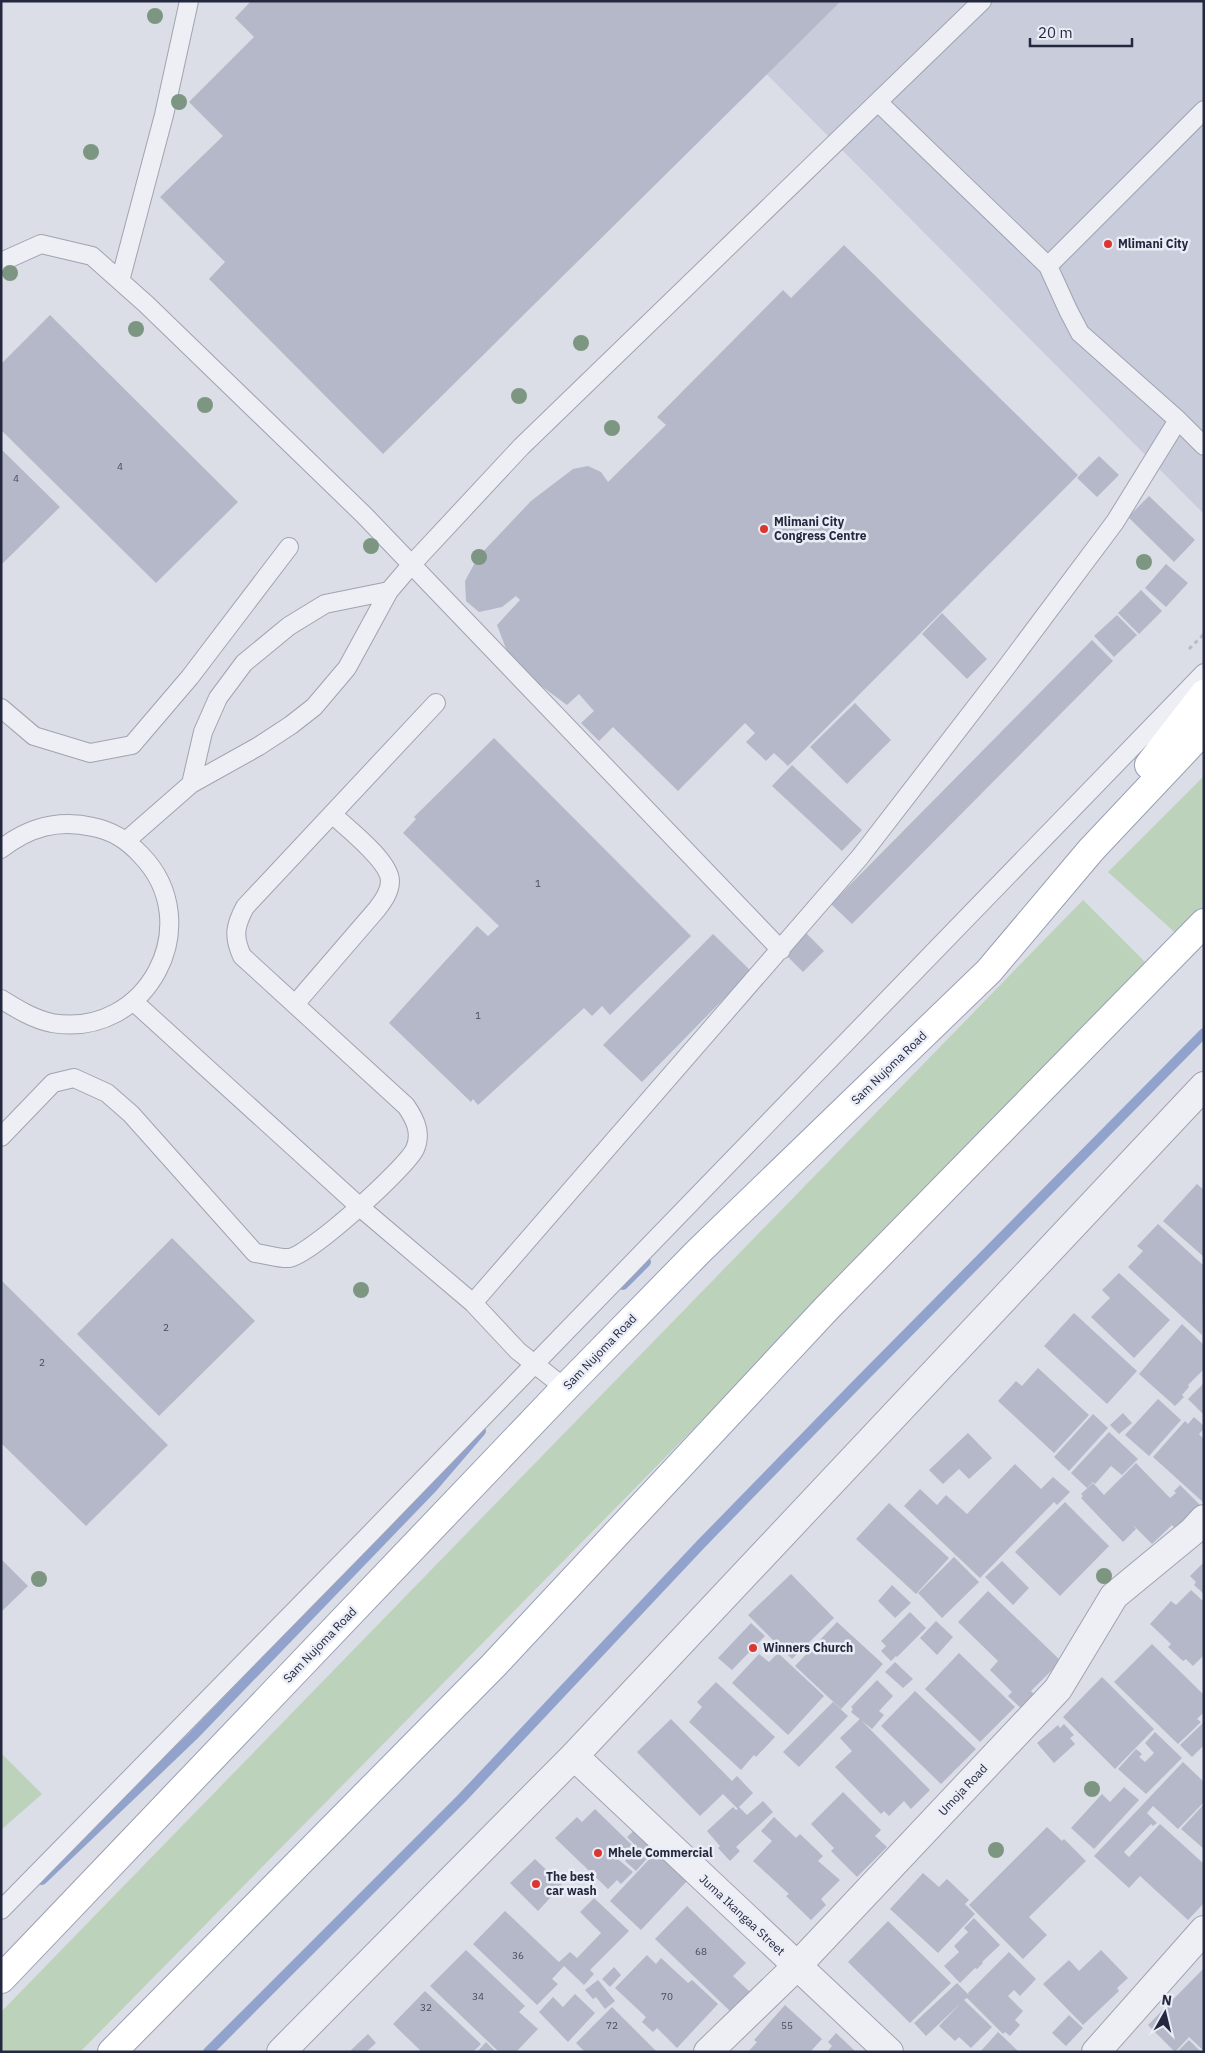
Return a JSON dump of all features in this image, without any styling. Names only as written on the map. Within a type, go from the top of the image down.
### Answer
[{"type":"main road","points":[[989,972],[1204,694]]},
{"type":"main road","name":"Sam Nujoma Road","points":[[1,1979],[565,1388],[699,1251],[989,972],[1091,850],[1204,730]]},
{"type":"main road","points":[[112,2052],[493,1666],[826,1309],[1204,923]]},
{"type":"street","points":[[281,2052],[574,1756],[1204,1086]]},
{"type":"street","name":"Umoja Road","points":[[708,2052],[797,1966],[1058,1689],[1114,1596],[1193,1531],[1204,1519]]},
{"type":"street","name":"Juma Ikangaa Street","points":[[574,1756],[889,2052]]},
{"type":"street","points":[[1096,2052],[1204,1930]]},
{"type":"lane","points":[[120,281],[164,116],[189,1]]},
{"type":"lane","points":[[126,840],[191,784],[259,746],[314,707],[347,668],[389,591],[521,447],[982,1]]},
{"type":"lane","points":[[878,102],[1048,266],[1080,333],[1178,420],[1204,446]]},
{"type":"lane","points":[[1048,266],[1204,110]]},
{"type":"lane","points":[[1,262],[41,244],[92,256],[146,304],[412,564],[781,950]]},
{"type":"lane","points":[[473,1303],[860,857],[1005,669],[1115,522],[1178,420]]},
{"type":"lane","points":[[1,708],[34,736],[90,752],[132,745],[190,677],[289,547]]},
{"type":"lane","points":[[191,784],[203,732],[218,698],[244,663],[289,626],[325,604],[389,591]]},
{"type":"lane","points":[[1,1910],[366,1538],[1204,673]]},
{"type":"lane","points":[[1,1137],[53,1083],[74,1078],[107,1093],[131,1114],[255,1253],[291,1258],[318,1242],[360,1208],[412,1154],[417,1141],[418,1131],[416,1122],[406,1106],[296,1003],[242,956],[236,942],[237,922],[244,907],[436,704]]},
{"type":"lane","points":[[296,1003],[377,909],[387,894],[391,880],[384,863],[332,814]]},
{"type":"lane","points":[[1,850],[17,837],[46,826],[76,823],[105,830],[126,840],[152,866],[165,894],[170,923],[166,952],[153,979],[133,1002],[109,1016],[81,1024],[52,1023],[25,1014],[1,999]]},
{"type":"lane","points":[[133,1002],[360,1208],[473,1303],[518,1350],[565,1388]]},
{"type":"shaded area","name":"Mlimani City","points":[[694,1],[1204,1],[1204,514]]},
{"type":"green space","points":[[1204,776],[1204,913],[1181,938],[1108,872]]},
{"type":"green space","points":[[1083,900],[1149,966],[80,2052],[1,2052],[1,2012]]},
{"type":"green space","points":[[1,1753],[42,1794],[1,1830]]},
{"type":"building","points":[[251,1],[841,1],[383,454],[209,279],[225,262],[160,197],[223,136],[189,102],[254,37],[235,18]]},
{"type":"building","name":"Mlimani City Congress Centre","points":[[844,245],[1078,475],[788,766],[774,753],[766,761],[746,742],[755,733],[745,723],[678,791],[613,727],[599,741],[581,723],[594,711],[579,694],[567,705],[532,679],[508,654],[497,625],[520,600],[516,596],[502,607],[479,612],[466,601],[465,581],[478,557],[531,501],[573,469],[588,466],[601,472],[608,482],[666,425],[657,417],[783,290],[791,298]]},
{"type":"building","points":[[50,315],[238,502],[156,583],[1,430],[1,364]]},
{"type":"building","points":[[1,449],[60,507],[1,565]]},
{"type":"building","points":[[1099,456],[1119,475],[1097,497],[1077,478]]},
{"type":"building","points":[[1149,496],[1195,540],[1174,562],[1128,517]]},
{"type":"building","points":[[1166,564],[1188,583],[1166,607],[1145,588]]},
{"type":"building","points":[[1141,590],[1162,611],[1139,634],[1118,613]]},
{"type":"building","points":[[942,613],[987,659],[967,679],[922,634]]},
{"type":"building","points":[[1117,615],[1137,635],[1114,657],[1094,636]]},
{"type":"building","points":[[1092,640],[1113,661],[852,924],[831,904]]},
{"type":"building","points":[[855,703],[891,740],[847,784],[810,747]]},
{"type":"building","points":[[494,738],[691,936],[610,1015],[602,1006],[592,1016],[584,1008],[478,1105],[473,1099],[471,1102],[389,1023],[477,926],[488,936],[499,926],[403,833],[416,819],[414,817]]},
{"type":"building","points":[[792,765],[862,830],[842,851],[772,786]]},
{"type":"building","points":[[804,931],[824,951],[803,972],[783,952]]},
{"type":"building","points":[[713,934],[751,971],[642,1082],[603,1045]]},
{"type":"building","points":[[1197,1184],[1204,1190],[1204,1257],[1163,1221]]},
{"type":"building","points":[[1158,1224],[1204,1266],[1202,1335],[1128,1267],[1143,1251],[1137,1246]]},
{"type":"building","points":[[172,1238],[255,1321],[159,1416],[77,1334]]},
{"type":"building","points":[[1119,1273],[1170,1320],[1134,1358],[1091,1317],[1110,1298],[1102,1290]]},
{"type":"building","points":[[1,1280],[168,1445],[86,1526],[1,1443]]},
{"type":"building","points":[[1074,1313],[1137,1371],[1107,1404],[1044,1346]]},
{"type":"building","points":[[1182,1324],[1204,1345],[1204,1369],[1188,1385],[1189,1387],[1182,1395],[1184,1397],[1175,1406],[1139,1374]]},
{"type":"building","points":[[1038,1368],[1089,1415],[1054,1453],[998,1401],[1016,1381],[1022,1386]]},
{"type":"building","points":[[1204,1383],[1204,1415],[1188,1399]]},
{"type":"building","points":[[1158,1399],[1181,1420],[1149,1456],[1125,1435]]},
{"type":"building","points":[[1123,1413],[1132,1423],[1119,1434],[1110,1425]]},
{"type":"building","points":[[1093,1414],[1108,1428],[1069,1471],[1054,1457]]},
{"type":"building","points":[[1194,1417],[1204,1426],[1204,1429],[1199,1434],[1204,1439],[1204,1503],[1153,1457],[1185,1421],[1188,1424]]},
{"type":"building","points":[[1109,1432],[1138,1459],[1122,1475],[1111,1466],[1095,1484],[1093,1482],[1087,1488],[1071,1473]]},
{"type":"building","points":[[968,1433],[992,1458],[969,1479],[959,1469],[943,1484],[929,1470]]},
{"type":"building","points":[[1136,1463],[1170,1498],[1176,1493],[1174,1491],[1180,1485],[1201,1506],[1176,1530],[1172,1525],[1152,1544],[1133,1525],[1136,1529],[1123,1542],[1081,1498],[1083,1496],[1081,1494],[1093,1483],[1104,1495]]},
{"type":"building","points":[[1015,1464],[1041,1489],[1053,1477],[1070,1492],[1057,1505],[1054,1502],[980,1578],[904,1506],[920,1489],[937,1505],[946,1495],[967,1514]]},
{"type":"building","points":[[1065,1502],[1109,1546],[1060,1596],[1015,1552]]},
{"type":"building","points":[[889,1503],[949,1558],[916,1594],[856,1539]]},
{"type":"building","points":[[954,1557],[979,1582],[942,1618],[918,1593]]},
{"type":"building","points":[[1,1559],[28,1586],[1,1612]]},
{"type":"building","points":[[1002,1561],[1029,1588],[1013,1605],[985,1577]]},
{"type":"building","points":[[1204,1562],[1204,1594],[1194,1585],[1196,1582],[1190,1576]]},
{"type":"building","points":[[791,1574],[834,1618],[792,1659],[748,1615]]},
{"type":"building","points":[[892,1585],[911,1603],[895,1618],[878,1601]]},
{"type":"building","points":[[1191,1590],[1204,1602],[1204,1655],[1193,1666],[1186,1659],[1183,1661],[1168,1647],[1171,1644],[1150,1624],[1171,1601],[1176,1605]]},
{"type":"building","points":[[988,1591],[1061,1661],[1031,1691],[1040,1700],[1027,1714],[1008,1696],[1012,1692],[990,1670],[998,1661],[958,1622]]},
{"type":"building","points":[[910,1612],[926,1628],[891,1661],[881,1651],[886,1646],[881,1641]]},
{"type":"building","points":[[936,1621],[953,1637],[937,1655],[920,1638]]},
{"type":"building","points":[[837,1622],[883,1664],[841,1709],[795,1666]]},
{"type":"building","points":[[751,1623],[765,1636],[732,1670],[718,1658]]},
{"type":"building","points":[[1152,1644],[1204,1695],[1204,1712],[1197,1719],[1201,1722],[1178,1744],[1114,1682]]},
{"type":"building","points":[[778,1653],[824,1696],[788,1735],[732,1683],[759,1654],[769,1662]]},
{"type":"building","points":[[959,1653],[1015,1707],[980,1742],[925,1689]]},
{"type":"building","points":[[895,1662],[913,1679],[903,1688],[885,1672]]},
{"type":"building","points":[[1102,1677],[1154,1729],[1115,1769],[1063,1717]]},
{"type":"building","points":[[877,1680],[893,1696],[879,1711],[884,1715],[872,1729],[851,1712],[853,1709],[851,1707]]},
{"type":"building","points":[[716,1682],[775,1737],[756,1757],[754,1755],[741,1770],[689,1722],[702,1707],[697,1702]]},
{"type":"building","points":[[915,1691],[976,1749],[941,1784],[881,1726]]},
{"type":"building","points":[[833,1702],[848,1716],[799,1767],[783,1752]]},
{"type":"building","points":[[671,1719],[732,1781],[737,1776],[753,1793],[739,1807],[747,1815],[763,1801],[773,1812],[736,1847],[740,1851],[730,1861],[718,1848],[720,1846],[707,1831],[733,1807],[736,1810],[738,1809],[723,1794],[700,1816],[637,1752]]},
{"type":"building","points":[[860,1719],[930,1790],[911,1809],[904,1801],[889,1816],[884,1811],[881,1814],[835,1767],[852,1751],[840,1738]]},
{"type":"building","points":[[1204,1722],[1204,1745],[1192,1757],[1180,1745]]},
{"type":"building","points":[[1064,1724],[1074,1735],[1070,1738],[1075,1744],[1054,1763],[1037,1743],[1058,1725],[1060,1728]]},
{"type":"building","points":[[1155,1732],[1182,1758],[1146,1794],[1118,1769],[1136,1749],[1142,1754],[1139,1757],[1145,1762],[1154,1753],[1145,1743]]},
{"type":"building","points":[[1183,1762],[1204,1782],[1204,1802],[1178,1829],[1153,1806],[1147,1813],[1157,1823],[1153,1826],[1151,1824],[1124,1852],[1129,1857],[1160,1824],[1204,1864],[1204,1903],[1188,1920],[1140,1876],[1129,1888],[1094,1856]]},
{"type":"building","points":[[1124,1787],[1139,1800],[1094,1849],[1071,1828],[1102,1794],[1110,1802]]},
{"type":"building","points":[[843,1792],[881,1830],[875,1836],[887,1847],[857,1877],[831,1851],[834,1848],[811,1824]]},
{"type":"building","points":[[1204,1804],[1204,1849],[1181,1829]]},
{"type":"building","name":"Mhele Commercial","points":[[595,1809],[633,1846],[619,1860],[633,1872],[621,1884],[617,1880],[608,1889],[555,1838],[577,1817],[582,1822]]},
{"type":"building","points":[[774,1817],[796,1838],[800,1834],[823,1856],[818,1861],[840,1880],[821,1899],[826,1905],[811,1920],[786,1896],[789,1894],[753,1861],[772,1841],[761,1831]]},
{"type":"building","points":[[639,1826],[659,1845],[636,1871],[625,1861],[637,1847],[627,1837]]},
{"type":"building","points":[[1047,1827],[1062,1841],[1064,1839],[1086,1861],[1029,1917],[1047,1935],[1023,1959],[969,1905]]},
{"type":"building","points":[[656,1852],[687,1881],[641,1930],[610,1901]]},
{"type":"building","name":"The best car wash","points":[[535,1859],[562,1885],[538,1911],[510,1883]]},
{"type":"building","points":[[923,1873],[939,1887],[947,1879],[969,1900],[965,1904],[975,1914],[938,1953],[890,1909]]},
{"type":"building","points":[[594,1898],[629,1931],[590,1970],[594,1974],[584,1985],[564,1966],[552,1979],[558,1984],[537,2005],[473,1944],[505,1911],[559,1962],[570,1952],[577,1958],[601,1933],[580,1912]]},
{"type":"building","points":[[687,1906],[746,1963],[733,1976],[750,1992],[730,2011],[655,1939]]},
{"type":"building","points":[[974,1918],[1000,1945],[977,1969],[975,1968],[960,1983],[944,1966],[959,1952],[954,1946],[968,1932],[964,1928]]},
{"type":"building","points":[[888,1921],[951,1983],[910,2023],[848,1962]]},
{"type":"building","points":[[466,1950],[525,2006],[519,2012],[538,2029],[516,2052],[499,2052],[430,1986]]},
{"type":"building","points":[[1101,1950],[1128,1978],[1117,1988],[1119,1991],[1083,2025],[1043,1984],[1069,1960],[1079,1971]]},
{"type":"building","points":[[1009,1952],[1036,1979],[1020,1996],[1014,1990],[1008,1996],[1023,2011],[1015,2020],[1020,2025],[1010,2036],[1005,2032],[1003,2034],[967,1998],[964,2000],[992,2027],[971,2048],[959,2037],[955,2041],[939,2026],[960,2004],[926,2036],[914,2023],[957,1983],[969,1995],[968,1993]]},
{"type":"building","points":[[647,1955],[656,1964],[661,1958],[688,1983],[692,1980],[718,2004],[677,2048],[657,2028],[653,2032],[642,2022],[646,2017],[615,1988]]},
{"type":"building","points":[[614,1967],[621,1975],[610,1987],[602,1979]]},
{"type":"building","points":[[1204,1968],[1204,2051],[1189,2037],[1175,2052],[1148,2025]]},
{"type":"building","points":[[598,1980],[615,2001],[605,2009],[596,1997],[593,1999],[585,1990]]},
{"type":"building","points":[[425,1991],[481,2044],[473,2052],[422,2052],[393,2024]]},
{"type":"building","points":[[575,1994],[595,2013],[568,2042],[539,2012],[553,1997],[563,2007]]},
{"type":"building","points":[[785,2005],[822,2039],[810,2052],[748,2052],[757,2042],[754,2040]]},
{"type":"building","points":[[612,2007],[657,2052],[585,2052],[576,2043]]},
{"type":"building","points":[[1069,2015],[1083,2028],[1066,2046],[1052,2033]]},
{"type":"building","points":[[998,2032],[1019,2052],[980,2052]]},
{"type":"building","points":[[836,2033],[856,2052],[827,2052],[832,2046],[828,2042]]},
{"type":"building","points":[[368,2034],[376,2043],[366,2052],[353,2052],[351,2050]]},
{"type":"building","points":[[1189,2040],[1201,2052],[1177,2052]]},
{"type":"building","points":[[486,2042],[496,2052],[477,2052]]},
{"type":"waterway","points":[[208,2052],[463,1797],[701,1544],[1204,1033]]},
{"type":"waterway","points":[[623,1285],[646,1262]]},
{"type":"waterway","points":[[42,1880],[193,1736],[433,1487],[481,1431]]},
{"type":"place","name":"Mlimani City","points":[[1108,244]]},
{"type":"place","name":"Mlimani City Congress Centre","points":[[764,529]]},
{"type":"place","name":"Winners Church","points":[[753,1648]]},
{"type":"place","name":"Mhele Commercial","points":[[598,1853]]},
{"type":"place","name":"The best car wash","points":[[536,1884]]}]
